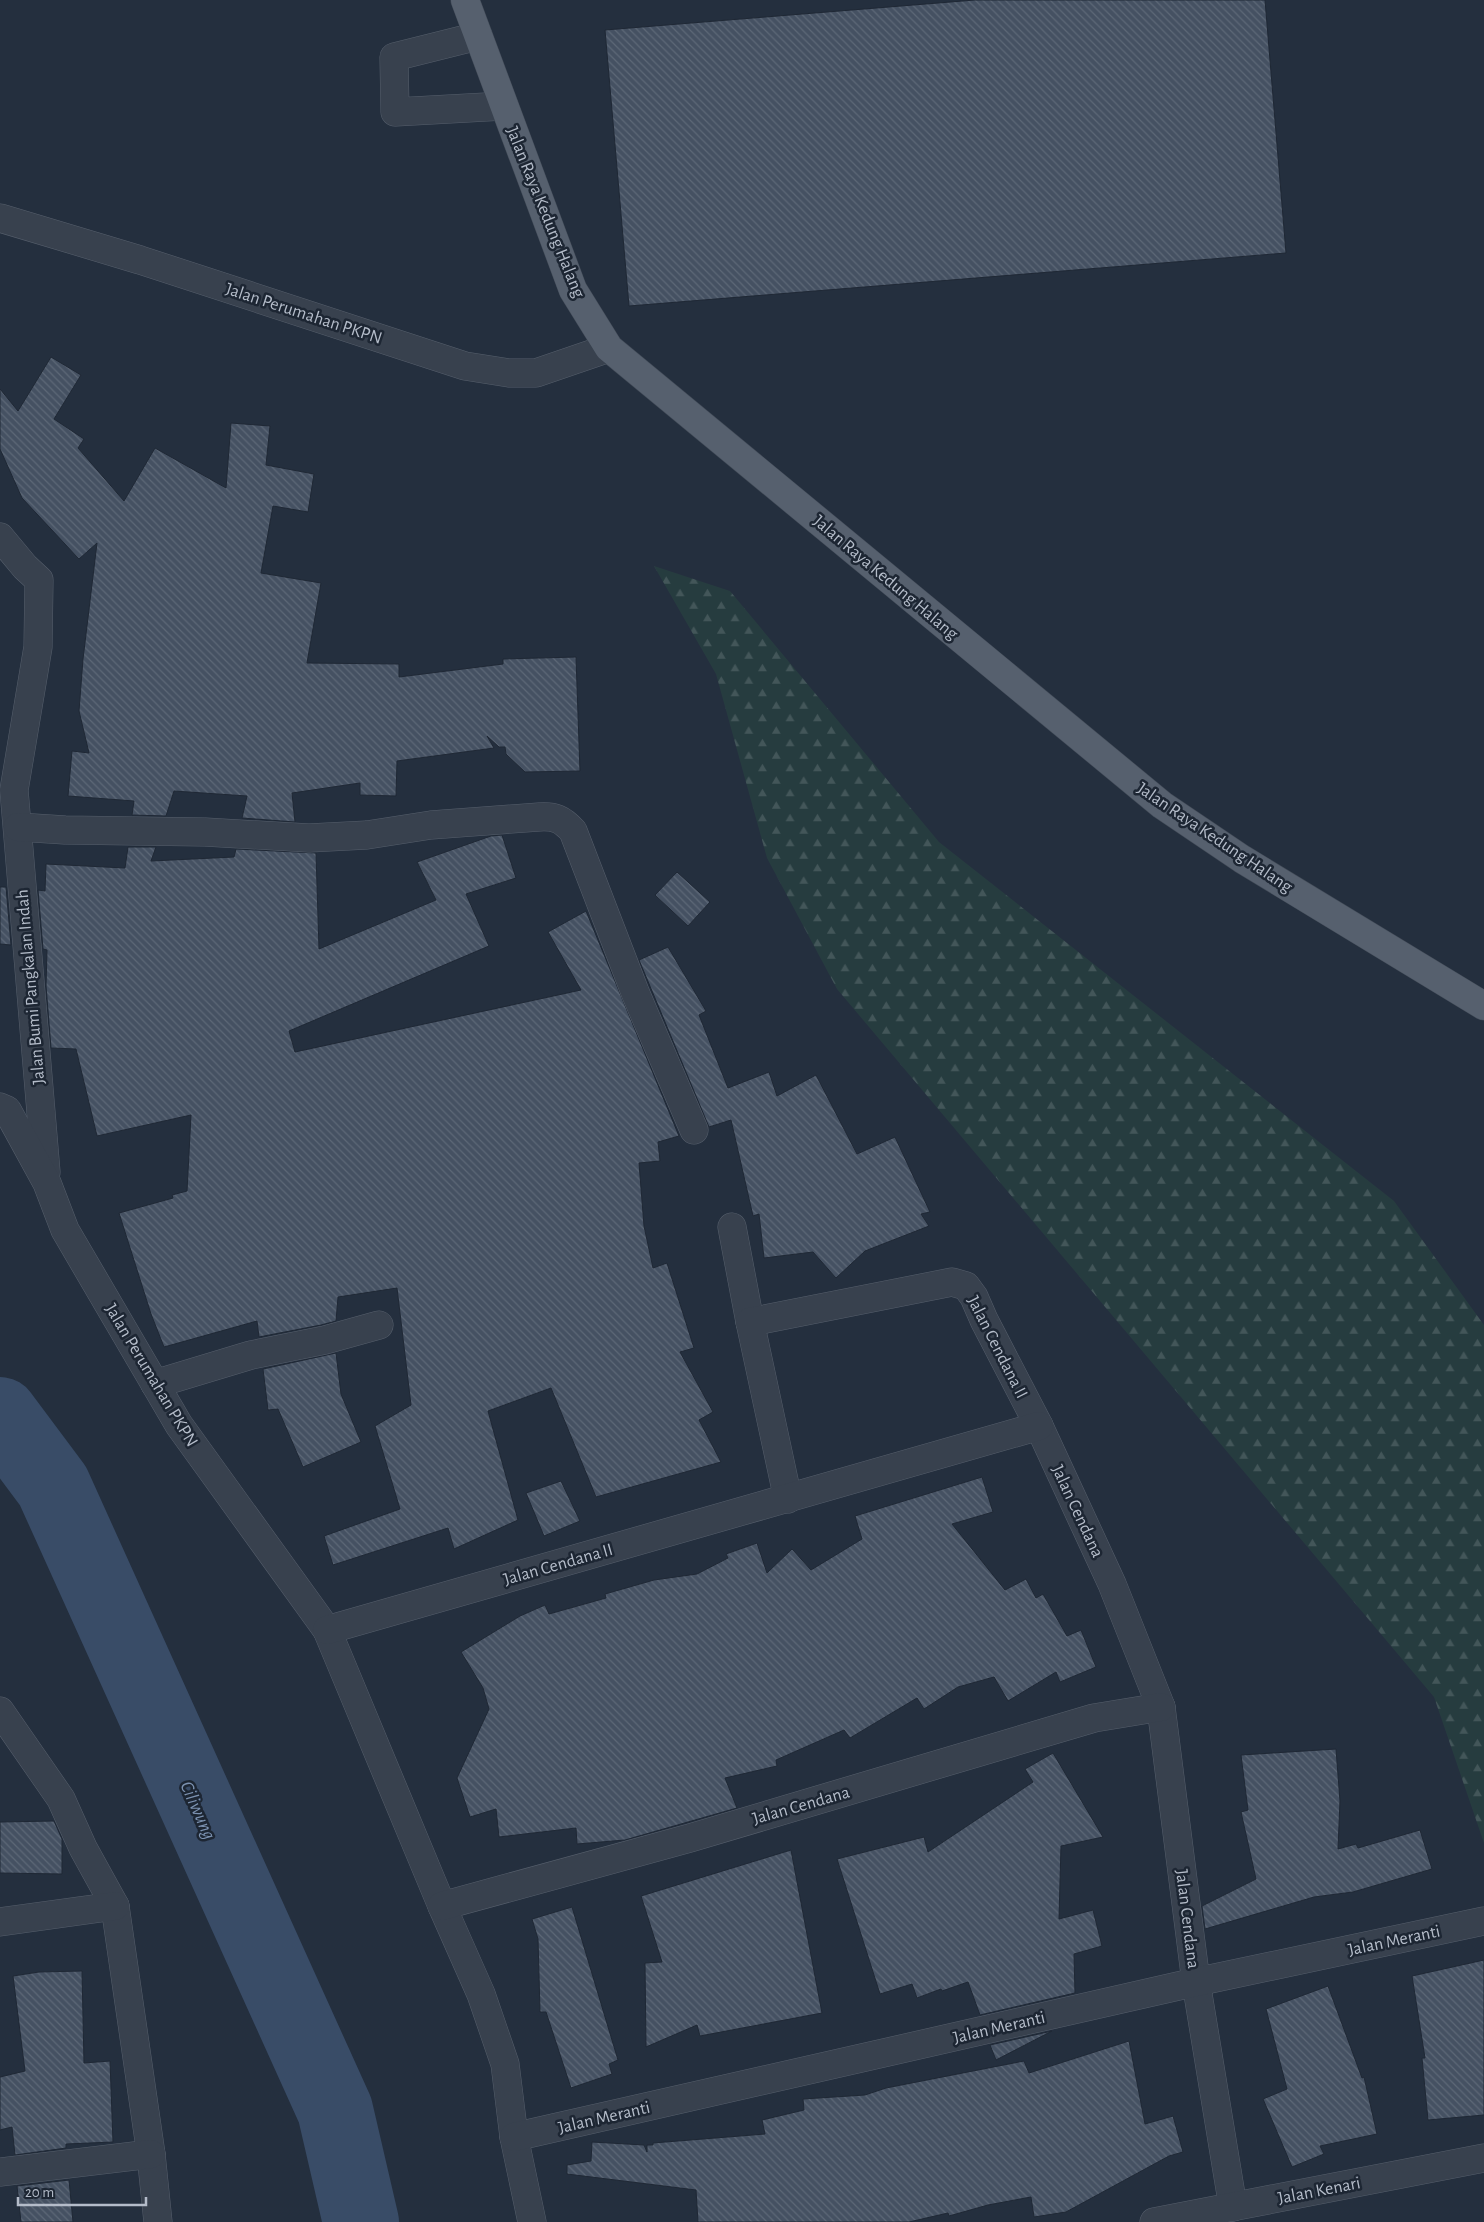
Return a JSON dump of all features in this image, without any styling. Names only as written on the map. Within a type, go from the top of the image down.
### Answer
[{"type":"main road","name":"Jalan Raya Kedung Halang","points":[[465,0],[574,290],[609,348],[1162,805],[1242,859],[1484,1006]]},
{"type":"street","points":[[478,36],[394,57],[395,112],[504,106]]},
{"type":"street","name":"Jalan Perumahan PKPN","points":[[0,218],[140,260],[465,366],[509,373],[536,373],[609,348]]},
{"type":"street","name":"Jalan Bumi Pangkalan Indah","points":[[0,537],[25,567],[39,580],[38,647],[7,786],[18,827],[27,963],[47,1183]]},
{"type":"street","points":[[18,827],[65,830],[205,832],[310,838],[367,835],[430,825],[554,816],[564,821],[573,831],[635,992],[694,1130]]},
{"type":"street","name":"Jalan Perumahan PKPN","points":[[0,1106],[7,1110],[47,1183],[65,1230],[179,1425],[327,1630],[442,1906],[481,1994],[505,2064],[514,2137],[532,2222]]},
{"type":"street","points":[[732,1227],[750,1322],[788,1499]]},
{"type":"street","name":"Jalan Cendana II","points":[[327,1630],[1039,1426],[974,1297],[966,1286],[952,1282],[750,1322]]},
{"type":"street","points":[[154,1384],[251,1355],[326,1340],[379,1325]]},
{"type":"street","name":"Jalan Cendana","points":[[1039,1426],[1112,1584],[1161,1707],[1196,1982],[1233,2207]]},
{"type":"street","name":"Jalan Cendana","points":[[442,1906],[690,1838],[1094,1718],[1161,1707]]},
{"type":"street","points":[[0,1711],[61,1799],[84,1848],[115,1906],[151,2154],[158,2222]]},
{"type":"street","points":[[0,1922],[115,1906]]},
{"type":"street","name":"Jalan Meranti","points":[[514,2137],[1196,1982],[1484,1920]]},
{"type":"street","points":[[0,2172],[151,2154]]},
{"type":"street","name":"Jalan Kenari","points":[[1154,2222],[1484,2158]]},
{"type":"green space","points":[[654,566],[730,591],[939,842],[1394,1201],[1484,1325],[1484,1843],[1434,1697],[837,989],[767,858],[716,674]]},
{"type":"building","points":[[975,0],[1265,0],[1286,253],[629,306],[605,30]]},
{"type":"building","points":[[51,357],[81,375],[54,419],[84,439],[78,448],[124,501],[155,448],[226,488],[231,423],[270,426],[266,465],[314,474],[308,512],[273,506],[261,573],[321,583],[307,663],[399,664],[399,677],[503,664],[503,659],[576,657],[580,771],[525,772],[506,754],[505,747],[499,747],[487,736],[494,748],[397,761],[396,796],[360,795],[360,783],[292,793],[295,822],[242,818],[247,796],[174,791],[166,816],[132,815],[134,801],[68,796],[72,751],[89,753],[79,711],[83,659],[97,543],[79,559],[22,498],[0,449],[0,389],[18,411]]},
{"type":"building","points":[[502,835],[516,878],[466,894],[489,946],[289,1031],[295,1052],[581,990],[548,932],[586,911],[679,1136],[658,1142],[660,1161],[639,1163],[644,1226],[653,1268],[667,1263],[694,1348],[680,1352],[713,1412],[699,1420],[721,1462],[596,1497],[551,1388],[488,1411],[518,1520],[454,1549],[448,1528],[333,1565],[324,1536],[400,1509],[375,1426],[411,1405],[397,1288],[338,1297],[336,1321],[321,1325],[259,1337],[257,1321],[164,1347],[151,1314],[119,1213],[173,1198],[172,1195],[187,1191],[191,1115],[97,1136],[76,1049],[51,1048],[46,986],[47,950],[43,949],[38,890],[45,891],[46,864],[125,868],[128,847],[156,847],[151,861],[234,857],[236,849],[316,853],[319,949],[436,900],[417,862],[491,836]]},
{"type":"building","points":[[677,872],[710,902],[688,926],[655,895]]},
{"type":"building","points":[[0,887],[6,887],[11,945],[0,944]]},
{"type":"building","points":[[668,947],[706,1011],[699,1015],[728,1088],[769,1072],[777,1096],[816,1075],[857,1154],[895,1137],[930,1212],[921,1214],[929,1226],[865,1251],[836,1278],[813,1252],[764,1258],[759,1214],[753,1216],[731,1120],[709,1127],[639,960]]},
{"type":"building","points":[[336,1353],[341,1394],[361,1442],[303,1467],[278,1409],[268,1410],[263,1369]]},
{"type":"building","points":[[982,1477],[993,1512],[952,1524],[1005,1590],[1026,1579],[1036,1598],[1043,1594],[1067,1636],[1081,1630],[1096,1667],[1060,1682],[1056,1672],[1008,1701],[994,1677],[958,1687],[924,1709],[917,1698],[850,1738],[844,1730],[776,1760],[777,1766],[725,1778],[737,1808],[625,1840],[577,1844],[576,1828],[499,1837],[496,1809],[470,1817],[457,1778],[489,1709],[483,1688],[461,1652],[520,1616],[545,1605],[549,1614],[606,1598],[605,1594],[654,1580],[697,1574],[728,1558],[726,1554],[757,1543],[767,1573],[792,1549],[811,1570],[862,1539],[855,1516]]},
{"type":"building","points":[[561,1481],[580,1521],[544,1536],[526,1493]]},
{"type":"building","points":[[1336,1749],[1340,1801],[1338,1849],[1356,1844],[1358,1848],[1420,1830],[1432,1869],[1353,1892],[1314,1897],[1205,1929],[1202,1906],[1256,1879],[1241,1812],[1248,1810],[1241,1755]]},
{"type":"building","points":[[1053,1753],[1103,1837],[1061,1846],[1059,1919],[1093,1910],[1102,1946],[1074,1954],[1075,1993],[980,2015],[968,1982],[917,1998],[912,1984],[880,1994],[837,1859],[924,1837],[928,1852],[1033,1782],[1025,1769]]},
{"type":"building","points":[[54,1821],[62,1839],[62,1874],[0,1873],[0,1822]]},
{"type":"building","points":[[791,1850],[822,2013],[700,2036],[697,2025],[646,2047],[645,1963],[662,1962],[641,1896]]},
{"type":"building","points":[[572,1907],[618,2060],[609,2064],[612,2074],[571,2088],[546,2012],[540,2012],[538,1939],[532,1919]]},
{"type":"building","points":[[1484,1960],[1484,2115],[1428,2120],[1422,2058],[1425,2058],[1412,1976]]},
{"type":"building","points":[[82,1971],[84,2063],[110,2061],[113,2142],[66,2144],[66,2148],[15,2155],[12,2127],[0,2130],[0,2077],[25,2071],[13,1976],[39,1972]]},
{"type":"building","points":[[1328,1986],[1362,2078],[1364,2077],[1377,2134],[1320,2146],[1324,2154],[1292,2167],[1263,2099],[1287,2089],[1266,2009]]},
{"type":"building","points":[[1052,2031],[996,2060],[990,2045]]},
{"type":"building","points":[[1129,2041],[1145,2124],[1173,2116],[1183,2152],[1169,2156],[1066,2212],[1034,2217],[1031,2197],[988,2205],[949,2216],[948,2213],[909,2222],[698,2222],[696,2190],[567,2174],[567,2165],[591,2161],[592,2142],[644,2145],[647,2152],[647,2145],[653,2145],[653,2143],[765,2134],[762,2120],[804,2110],[803,2099],[865,2095],[886,2088],[1024,2061],[1029,2073]]},
{"type":"building","points":[[69,2180],[73,2222],[21,2222],[17,2186]]},
{"type":"waterway","name":"Ciliwung","points":[[0,1415],[53,1486],[335,2110],[361,2222]]}]
